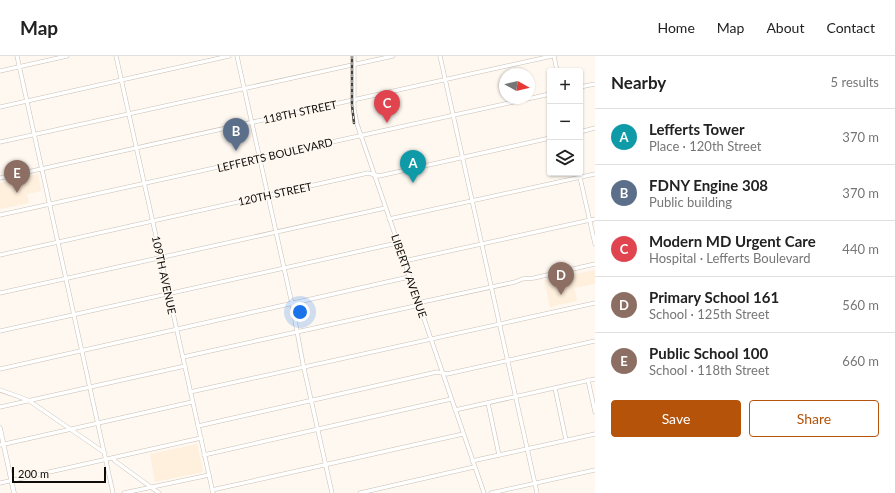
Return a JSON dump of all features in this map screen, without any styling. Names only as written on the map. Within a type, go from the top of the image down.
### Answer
[{"type":"main road","points":[[0,428],[2,444],[14,493]]},
{"type":"street","points":[[17,56],[114,493]]},
{"type":"street","points":[[0,71],[68,56]]},
{"type":"street","name":"109TH AVENUE","points":[[116,56],[212,492]]},
{"type":"street","points":[[0,107],[229,56]]},
{"type":"street","points":[[237,56],[292,304],[303,367],[332,493]]},
{"type":"street","name":"LIBERTY AVENUE","points":[[354,56],[355,116],[360,136],[484,493]]},
{"type":"street","points":[[0,142],[392,56]]},
{"type":"street","points":[[440,56],[537,493]]},
{"type":"street","points":[[553,56],[556,68]]},
{"type":"street","name":"118TH STREET","points":[[0,178],[553,56]]},
{"type":"street","points":[[583,86],[595,84]]},
{"type":"street","name":"LEFFERTS BOULEVARD","points":[[0,215],[547,95]]},
{"type":"street","points":[[583,131],[595,128]]},
{"type":"street","name":"120TH STREET","points":[[0,255],[368,173],[379,176],[547,139]]},
{"type":"street","points":[[583,175],[595,174]]},
{"type":"street","points":[[389,219],[576,176]]},
{"type":"street","points":[[580,176],[595,244]]},
{"type":"street","points":[[0,293],[385,208]]},
{"type":"street","points":[[404,261],[595,219]]},
{"type":"street","points":[[0,331],[397,243]]},
{"type":"street","points":[[183,357],[414,306],[515,282],[522,279],[534,278],[595,264]]},
{"type":"street","points":[[0,369],[409,277]]},
{"type":"street","points":[[190,392],[595,303]]},
{"type":"street","points":[[198,426],[437,372],[447,374],[595,341]]},
{"type":"street","points":[[0,407],[185,366]]},
{"type":"street","points":[[455,410],[595,379]]},
{"type":"street","points":[[588,380],[595,412]]},
{"type":"street","points":[[554,388],[566,440]]},
{"type":"street","points":[[0,390],[28,400],[105,453]]},
{"type":"street","points":[[204,455],[451,399]]},
{"type":"street","points":[[2,444],[192,402]]},
{"type":"street","points":[[488,403],[499,455]]},
{"type":"street","points":[[212,492],[325,464],[463,434]]},
{"type":"street","points":[[472,461],[595,434]]},
{"type":"street","points":[[0,483],[200,438]]},
{"type":"street","points":[[113,458],[159,493]]},
{"type":"street","points":[[360,493],[474,467]]},
{"type":"street","points":[[491,493],[595,470]]},
{"type":"street","points":[[124,493],[209,475]]},
{"type":"shaded area","points":[[38,174],[41,191],[27,194],[29,203],[0,209],[0,183]]},
{"type":"shaded area","points":[[595,270],[595,284],[574,288],[577,301],[550,307],[544,280]]},
{"type":"shaded area","points":[[197,444],[203,472],[155,482],[150,454]]},
{"type":"railway","points":[[352,56],[352,105],[354,123]]},
{"type":"place","name":"Modern MD Urgent Care","points":[[387,123]]},
{"type":"place","name":"FDNY Engine 308","points":[[236,151]]},
{"type":"place","name":"Lefferts Tower","points":[[413,183]]},
{"type":"place","name":"Public School 100","points":[[17,193]]},
{"type":"place","name":"Primary School 161","points":[[561,295]]}]
